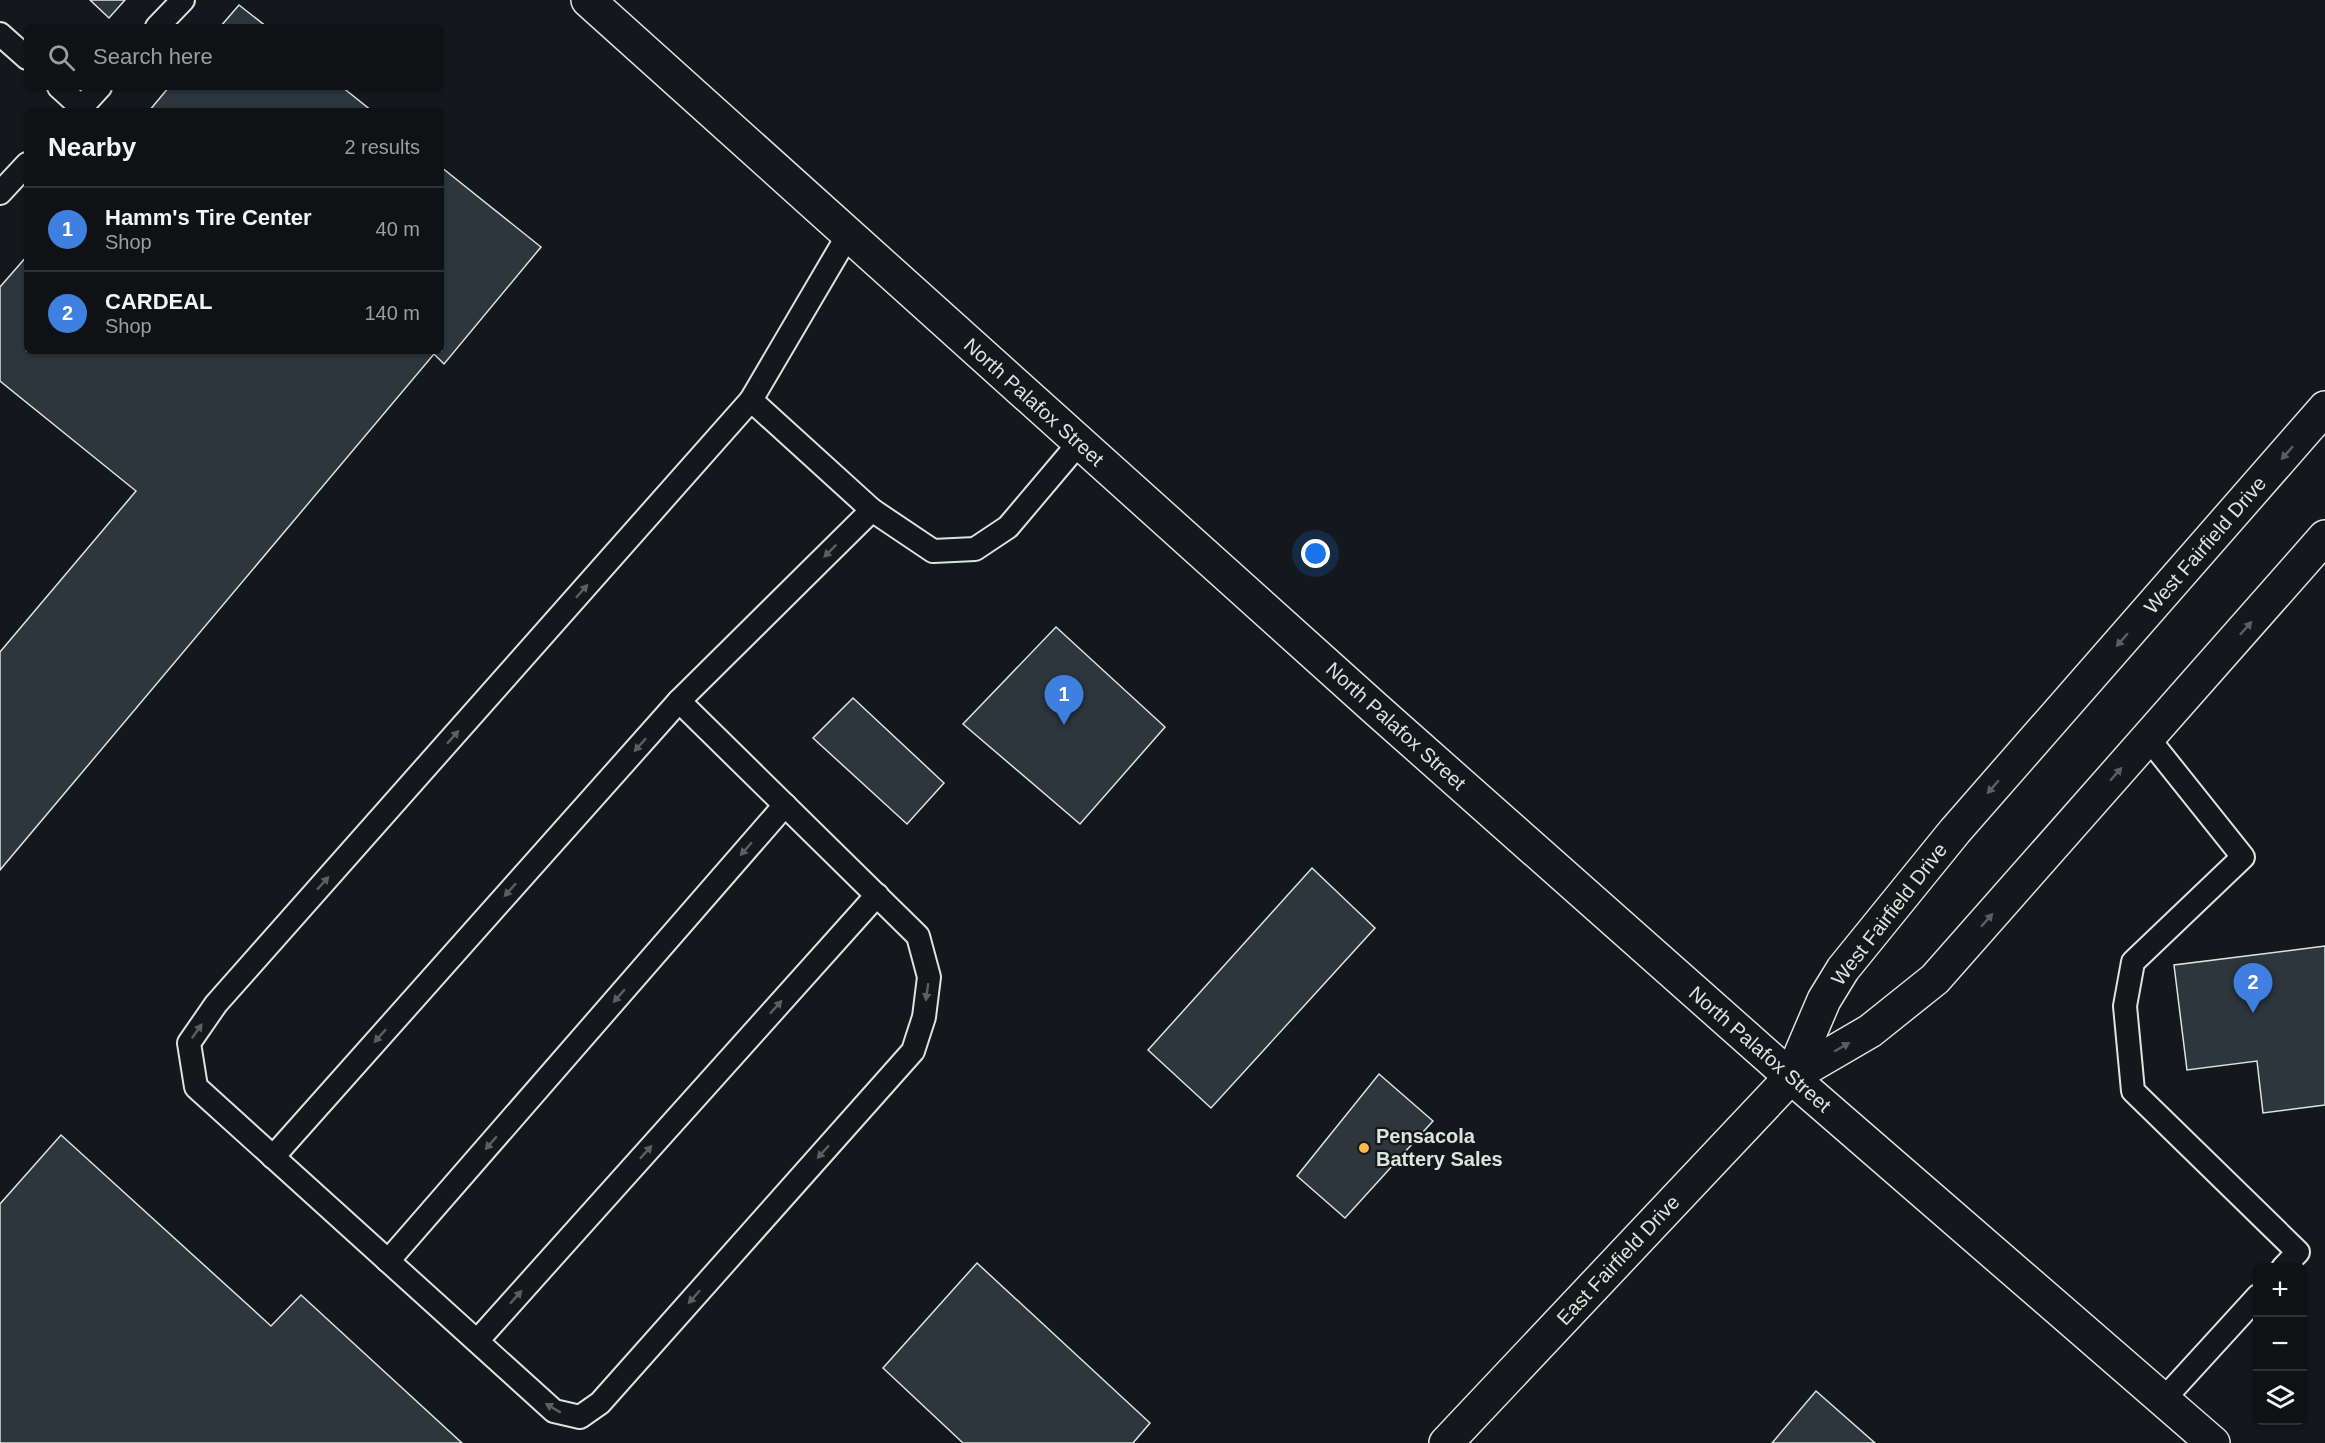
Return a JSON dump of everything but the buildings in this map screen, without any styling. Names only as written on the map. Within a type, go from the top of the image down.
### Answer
[{"type":"main road","name":"North Palafox Street","points":[[588,0],[1079,443],[1791,1077],[2213,1443]]},
{"type":"main road","name":"West Fairfield Drive","points":[[1791,1077],[1824,1000],[1851,960],[1954,831],[2325,408]]},
{"type":"main road","points":[[1791,1077],[1870,1031],[1935,979],[2325,537]]},
{"type":"main road","name":"East Fairfield Drive","points":[[1446,1443],[1791,1077]]},
{"type":"lane","points":[[160,24],[183,0]]},
{"type":"lane","points":[[0,34],[24,55]]},
{"type":"lane","points":[[62,90],[78,108]]},
{"type":"lane","points":[[80,108],[97,90]]},
{"type":"lane","points":[[0,193],[24,167]]},
{"type":"lane","points":[[679,701],[918,936],[929,977],[924,1017],[913,1051],[600,1403],[580,1417],[554,1411],[196,1087],[189,1042],[216,1004],[751,400],[848,235]]},
{"type":"lane","points":[[751,400],[872,510],[933,551],[975,549],[1008,527],[1079,443]]},
{"type":"lane","points":[[273,1157],[679,701],[872,510]]},
{"type":"lane","points":[[2148,738],[2243,857],[2133,962],[2125,1006],[2133,1091],[2298,1252],[2288,1263]]},
{"type":"lane","points":[[388,1261],[785,805]]},
{"type":"lane","points":[[477,1341],[877,895]]},
{"type":"lane","points":[[2163,1400],[2253,1301]]},
{"type":"place","name":"Hamm's Tire Center","points":[[1064,725]]},
{"type":"place","name":"CARDEAL","points":[[2253,1013]]},
{"type":"place","name":"Pensacola Battery Sales","points":[[1364,1148]]}]
